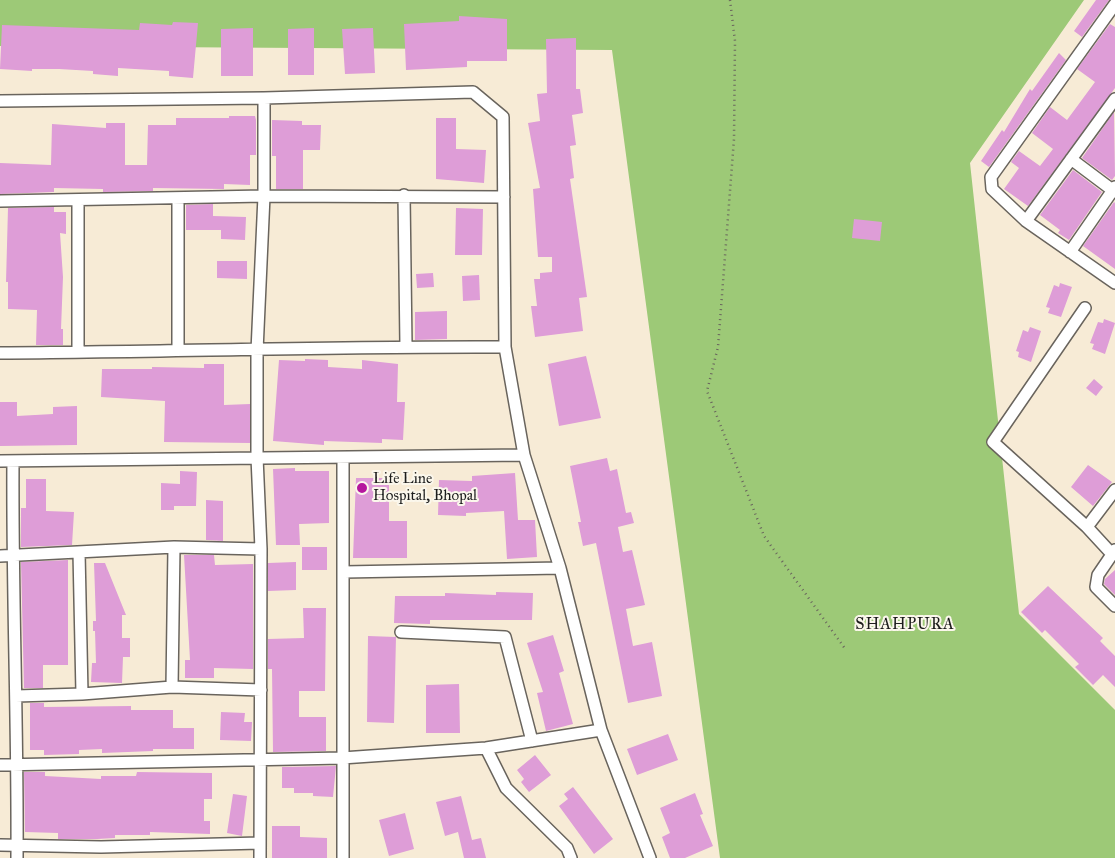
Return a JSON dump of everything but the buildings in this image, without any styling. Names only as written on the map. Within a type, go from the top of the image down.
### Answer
[{"type":"street","points":[[1115,4],[1110,20],[991,177],[992,189],[1026,221],[1115,283]]},
{"type":"street","points":[[0,101],[264,98],[473,92],[503,117],[505,347],[524,456],[560,568],[601,730],[650,858]]},
{"type":"street","points":[[260,858],[262,760],[261,549],[257,457],[257,350],[264,196],[264,98]]},
{"type":"street","points":[[1026,221],[1115,99]]},
{"type":"street","points":[[1070,252],[1114,190],[1071,160]]},
{"type":"street","points":[[0,201],[264,196],[404,195],[504,197]]},
{"type":"street","points":[[404,195],[406,346]]},
{"type":"street","points":[[178,198],[178,350]]},
{"type":"street","points":[[78,201],[78,352]]},
{"type":"street","points":[[1085,308],[992,442],[1113,552],[1098,575],[1096,586],[1115,606]]},
{"type":"street","points":[[0,353],[406,346],[505,347]]},
{"type":"street","points":[[0,461],[257,457],[524,456]]},
{"type":"street","points":[[343,458],[343,858]]},
{"type":"street","points":[[13,461],[12,556],[16,696],[17,858]]},
{"type":"street","points":[[1087,527],[1115,490]]},
{"type":"street","points":[[0,556],[174,547],[261,549]]},
{"type":"street","points":[[172,687],[174,547]]},
{"type":"street","points":[[79,552],[82,694]]},
{"type":"street","points":[[344,572],[560,568]]},
{"type":"street","points":[[401,632],[505,637],[532,741]]},
{"type":"street","points":[[16,696],[82,694],[172,687],[261,690]]},
{"type":"street","points":[[0,765],[342,758],[486,748],[601,730]]},
{"type":"street","points":[[486,748],[506,788],[567,848],[571,858]]},
{"type":"street","points":[[0,845],[101,852],[260,843]]},
{"type":"path","points":[[730,0],[735,41],[734,140],[718,347],[707,391],[764,536],[846,650]]},
{"type":"green space","points":[[0,0],[1084,0],[970,163],[1019,614],[1115,710],[1115,858],[720,858],[612,50],[0,46]]},
{"type":"place","name":"Life Line Hospital, Bhopal","points":[[362,488]]},
{"type":"district","name":"SHAHPURA","points":[[905,625]]}]
